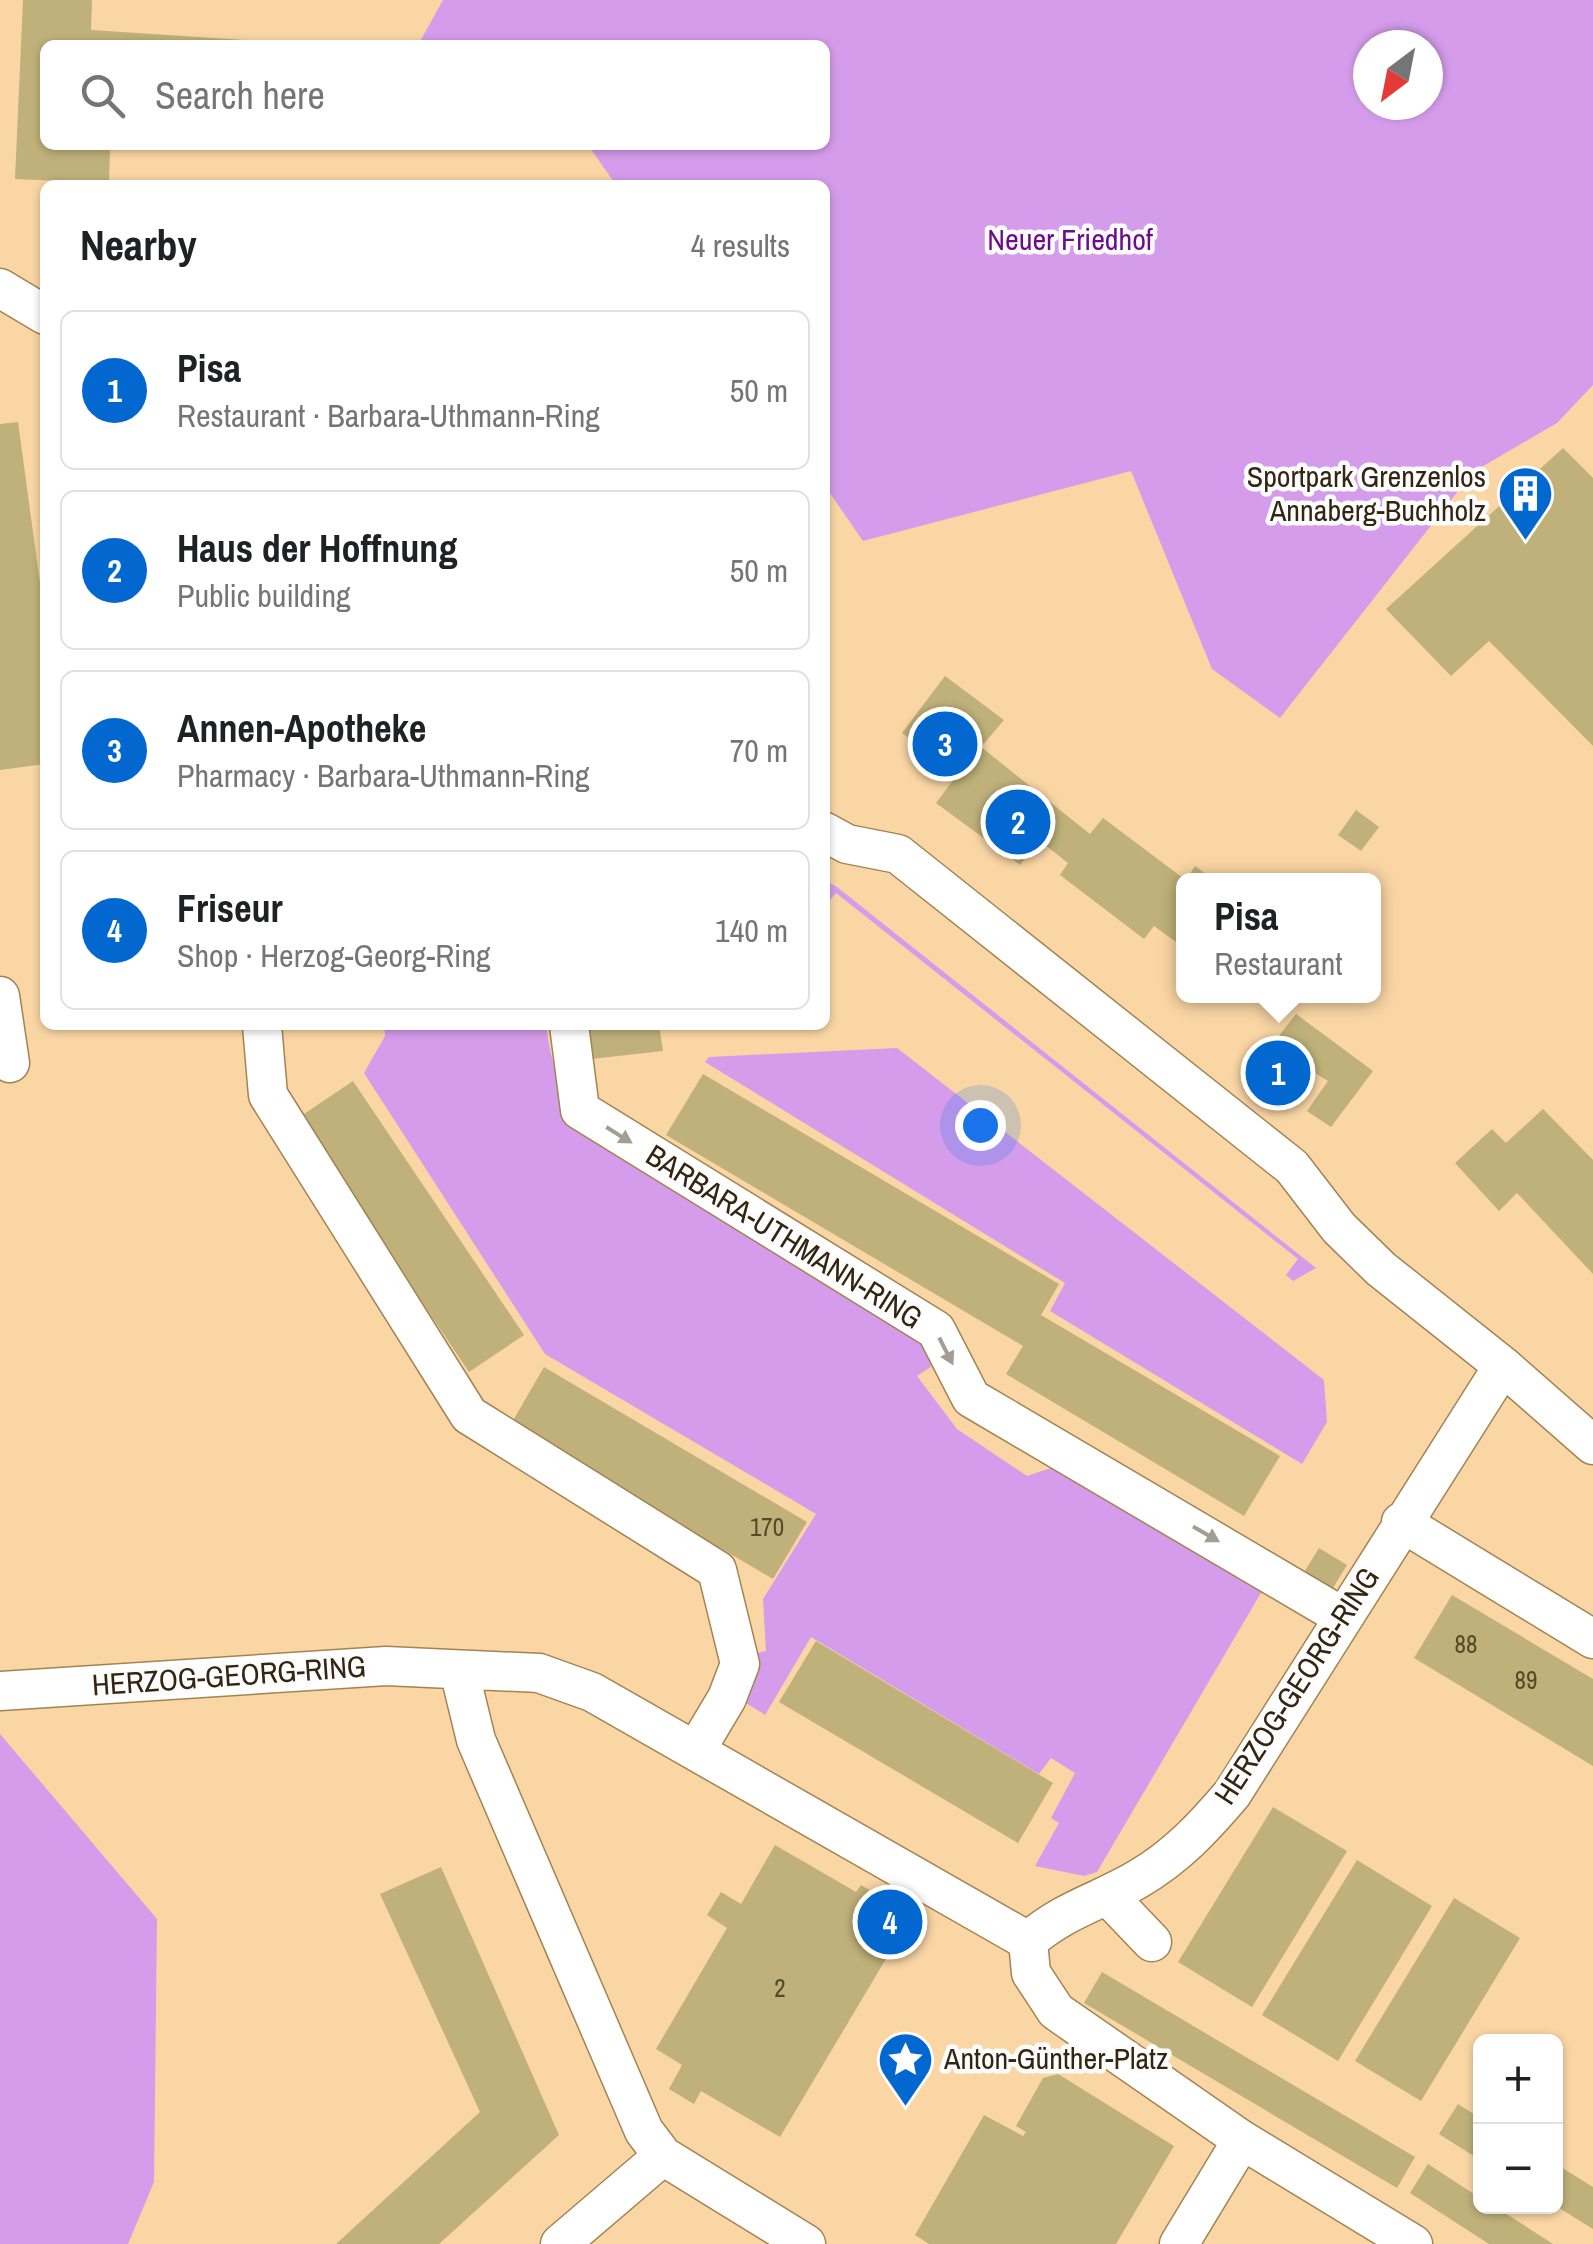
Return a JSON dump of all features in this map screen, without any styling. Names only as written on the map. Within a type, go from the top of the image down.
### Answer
[{"type":"street","points":[[0,288],[40,312]]},
{"type":"street","points":[[830,835],[847,844],[898,854],[1292,1167],[1339,1228],[1381,1269],[1503,1366],[1593,1445]]},
{"type":"street","points":[[0,996],[10,1063]]},
{"type":"street","points":[[262,1030],[268,1096],[470,1415],[717,1570],[740,1664],[727,1698],[696,1750]]},
{"type":"street","name":"BARBARA-UTHMANN-RING","points":[[570,1030],[580,1110],[936,1330],[971,1398],[1343,1617]]},
{"type":"street","name":"HERZOG-GEORG-RING","points":[[0,1691],[315,1670],[539,1673],[592,1692],[1028,1941],[1061,1913],[1108,1896],[1174,1855],[1212,1817],[1503,1366]]},
{"type":"street","points":[[1400,1522],[1593,1639]]},
{"type":"street","points":[[459,1670],[476,1740],[644,2131],[663,2156],[806,2244]]},
{"type":"street","points":[[1108,1896],[1152,1942]]},
{"type":"street","points":[[1028,1941],[1031,1973],[1056,2011],[1242,2140],[1413,2244]]},
{"type":"street","points":[[1180,2244],[1242,2140]]},
{"type":"street","points":[[560,2244],[663,2156]]},
{"type":"green space","name":"Neuer Friedhof","points":[[443,0],[1593,0],[1593,385],[1557,423],[1473,472],[1280,718],[1212,669],[1131,471],[863,541],[830,493],[830,180],[612,180],[592,150],[830,150],[830,40],[421,40]]},
{"type":"green space","points":[[830,883],[1316,1268],[1293,1281],[1286,1275],[1298,1259],[836,893],[830,900]]},
{"type":"green space","points":[[384,1030],[547,1030],[565,1095],[584,1123],[612,1152],[914,1331],[941,1360],[917,1376],[957,1429],[1027,1476],[1060,1465],[1265,1586],[1097,1872],[1084,1876],[1035,1866],[1059,1823],[1051,1818],[1075,1773],[1051,1758],[1039,1774],[811,1637],[765,1715],[746,1703],[755,1670],[752,1654],[766,1651],[763,1599],[816,1514],[545,1354],[364,1073],[385,1036]]},
{"type":"green space","points":[[897,1048],[1324,1380],[1327,1422],[1302,1464],[1050,1311],[1065,1283],[705,1062],[709,1057]]},
{"type":"green space","points":[[0,1734],[157,1919],[154,2182],[128,2244],[0,2244]]},
{"type":"building","points":[[23,0],[92,0],[91,30],[244,40],[40,40],[40,150],[110,150],[109,180],[15,179]]},
{"type":"building","points":[[18,422],[40,583],[40,765],[0,770],[0,424]]},
{"type":"building","name":"Sportpark Grenzenlos Annaberg-Buchholz","points":[[1563,448],[1593,478],[1593,746],[1489,641],[1451,676],[1386,609]]},
{"type":"building","points":[[945,676],[1004,720],[981,747],[1090,834],[1103,818],[1176,873],[1176,942],[1154,926],[1144,939],[1060,875],[1068,863],[1040,841],[1020,865],[936,803],[957,775],[902,733]]},
{"type":"building","points":[[1356,810],[1379,827],[1361,851],[1338,835]]},
{"type":"building","points":[[1296,1014],[1373,1071],[1331,1127],[1307,1111],[1328,1081],[1305,1067],[1280,1102],[1247,1077]]},
{"type":"building","points":[[588,1030],[660,1030],[663,1051],[591,1059]]},
{"type":"building","points":[[703,1074],[1059,1284],[1041,1315],[1280,1456],[1244,1516],[1006,1374],[1023,1346],[666,1135]]},
{"type":"building","points":[[353,1081],[524,1335],[469,1372],[298,1118]]},
{"type":"building","points":[[1543,1109],[1593,1160],[1593,1274],[1517,1193],[1499,1211],[1455,1163],[1492,1129],[1506,1143]]},
{"type":"building","points":[[544,1367],[807,1522],[773,1579],[511,1424]]},
{"type":"building","points":[[1319,1548],[1347,1565],[1331,1591],[1303,1574]]},
{"type":"building","points":[[1452,1595],[1593,1679],[1593,1766],[1414,1658]]},
{"type":"building","points":[[816,1641],[1053,1783],[1018,1843],[779,1702]]},
{"type":"building","points":[[1273,1807],[1347,1851],[1252,2007],[1178,1962]]},
{"type":"building","points":[[775,1845],[856,1892],[861,1885],[912,1915],[780,2137],[701,2091],[694,2104],[669,2089],[682,2065],[656,2049],[727,1928],[707,1915],[721,1892],[741,1904]]},
{"type":"building","points":[[1357,1860],[1432,1906],[1338,2061],[1262,2015]]},
{"type":"building","points":[[441,1867],[559,2135],[439,2244],[336,2244],[480,2112],[380,1894]]},
{"type":"building","points":[[1454,1898],[1520,1938],[1421,2101],[1355,2061]]},
{"type":"building","points":[[1102,1972],[1415,2157],[1397,2188],[1084,2003]]},
{"type":"building","points":[[1058,2074],[1174,2146],[1116,2244],[929,2244],[915,2235],[984,2115],[1023,2136],[1026,2132],[1016,2126],[1043,2078]]},
{"type":"building","points":[[1458,2104],[1473,2114],[1473,2156],[1439,2134]]},
{"type":"building","points":[[1428,2164],[1473,2193],[1473,2214],[1506,2214],[1553,2244],[1489,2244],[1410,2193]]},
{"type":"building","points":[[1563,2168],[1593,2187],[1593,2229],[1563,2210]]},
{"type":"place","name":"Sportpark Grenzenlos Annaberg-Buchholz","points":[[1525,543]]},
{"type":"place","name":"Annen-Apotheke","points":[[945,744]]},
{"type":"place","name":"Haus der Hoffnung","points":[[1018,822]]},
{"type":"place","name":"Pisa","points":[[1278,1073]]},
{"type":"place","name":"Friseur","points":[[890,1922]]},
{"type":"place","name":"Anton-Günther-Platz","points":[[905,2108]]}]
